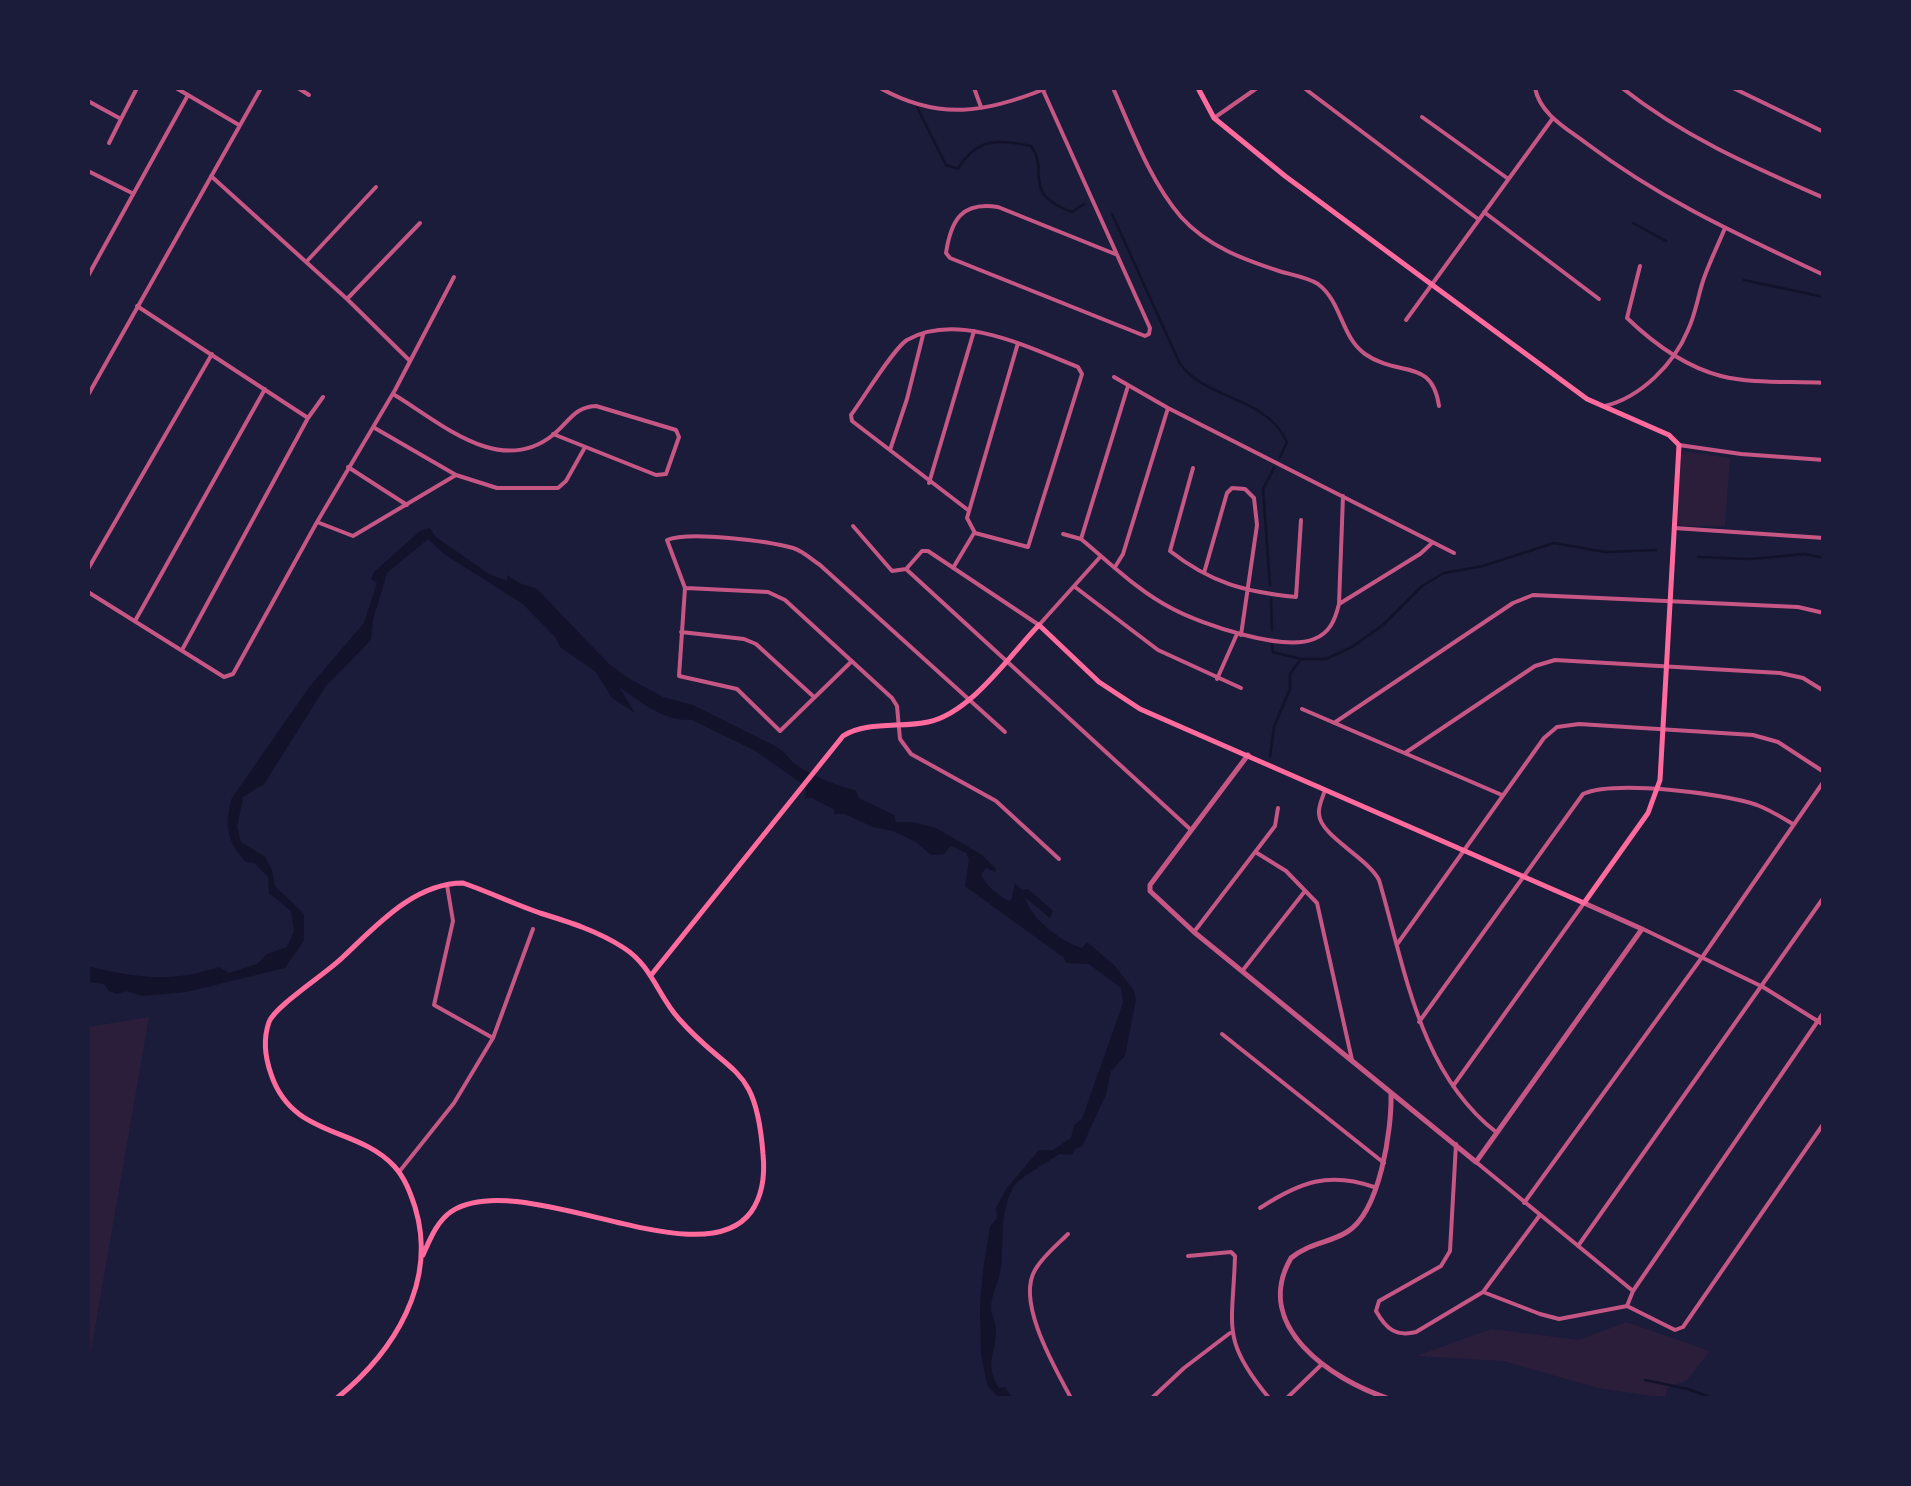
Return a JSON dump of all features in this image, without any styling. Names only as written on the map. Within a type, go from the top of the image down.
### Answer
[{"type":"main road","points":[[652,974],[828,753],[850,731],[946,717],[968,702],[1039,625],[1114,693],[1165,722],[1584,903],[1648,814],[1659,790],[1678,445],[1660,430],[1600,406],[1285,176],[1214,118],[1198,88]]},
{"type":"main road","points":[[337,1398],[386,1348],[415,1289],[435,1230],[448,1214],[488,1201],[690,1234],[714,1234],[745,1220],[756,1205],[764,1176],[756,1100],[742,1076],[677,1018],[652,974],[633,954],[593,932],[462,883],[446,883],[400,906],[320,979],[276,1010],[266,1036],[274,1083],[292,1110],[376,1153],[399,1172],[417,1214],[424,1255]]},
{"type":"street","points":[[109,143],[137,88]]},
{"type":"street","points":[[176,88],[239,125]]},
{"type":"street","points":[[88,395],[262,88]]},
{"type":"street","points":[[298,88],[309,94]]},
{"type":"street","points":[[880,88],[929,110],[981,107],[1016,100],[1044,88],[1114,254],[1150,328],[1149,334],[1145,336],[950,258],[946,253],[959,216],[984,205],[1114,254]]},
{"type":"street","points":[[974,88],[981,107]]},
{"type":"street","points":[[1113,88],[1143,155],[1180,216],[1206,240],[1248,261],[1317,284],[1336,304],[1360,351],[1384,365],[1426,374],[1436,388],[1438,406]]},
{"type":"street","points":[[1214,118],[1258,88]]},
{"type":"street","points":[[1304,88],[1478,220]]},
{"type":"street","points":[[1535,88],[1536,96],[1552,118],[1634,180],[1694,214],[1824,275]]},
{"type":"street","points":[[1622,88],[1714,150],[1824,198]]},
{"type":"street","points":[[1733,88],[1824,132]]},
{"type":"street","points":[[88,276],[188,95]]},
{"type":"street","points":[[88,100],[122,119]]},
{"type":"street","points":[[1422,118],[1507,178]]},
{"type":"street","points":[[1406,320],[1552,118]]},
{"type":"street","points":[[88,170],[133,194]]},
{"type":"street","points":[[210,174],[409,360]]},
{"type":"street","points":[[307,262],[376,187]]},
{"type":"street","points":[[1484,212],[1600,299]]},
{"type":"street","points":[[347,299],[420,223]]},
{"type":"street","points":[[1600,406],[1621,402],[1643,387],[1675,354],[1688,331],[1706,272],[1725,228]]},
{"type":"street","points":[[1640,266],[1627,318],[1675,354],[1723,377],[1824,383]]},
{"type":"street","points":[[88,592],[228,677],[393,394],[454,277]]},
{"type":"street","points":[[137,306],[308,418]]},
{"type":"street","points":[[929,483],[974,331]]},
{"type":"street","points":[[968,510],[852,420],[851,415],[902,344],[922,335],[974,331],[1018,343],[1078,367],[1082,374],[1030,545],[1024,547],[974,532]]},
{"type":"street","points":[[889,452],[922,335]]},
{"type":"street","points":[[953,568],[974,532],[968,510],[1018,343]]},
{"type":"street","points":[[88,570],[212,354]]},
{"type":"street","points":[[1114,376],[1168,408],[1454,553]]},
{"type":"street","points":[[1080,539],[1128,386]]},
{"type":"street","points":[[135,621],[265,389]]},
{"type":"street","points":[[393,394],[490,450],[522,452],[553,434],[575,411],[596,406],[678,432],[677,448],[666,474],[661,475],[584,449],[553,434]]},
{"type":"street","points":[[182,650],[323,397]]},
{"type":"street","points":[[1115,567],[1168,408]]},
{"type":"street","points":[[373,427],[456,475],[497,488],[558,488],[566,482],[584,449]]},
{"type":"street","points":[[1678,445],[1824,460]]},
{"type":"street","points":[[348,468],[407,505]]},
{"type":"street","points":[[1194,468],[1170,551],[1190,567],[1246,592],[1296,597],[1301,520]]},
{"type":"street","points":[[316,522],[353,536],[456,475]]},
{"type":"street","points":[[1204,573],[1227,492],[1238,487],[1250,492],[1257,526],[1239,634],[1217,679]]},
{"type":"street","points":[[1063,534],[1080,539],[1172,609],[1239,634],[1298,642],[1314,640],[1332,628],[1339,604],[1343,496]]},
{"type":"street","points":[[853,526],[892,571],[906,568],[925,550],[1039,625],[1102,556]]},
{"type":"street","points":[[1673,528],[1824,538]]},
{"type":"street","points":[[851,662],[784,730],[777,730],[737,690],[679,676],[684,588],[667,544],[670,537],[739,539],[798,550],[820,565],[1005,732]]},
{"type":"street","points":[[1339,604],[1432,543]]},
{"type":"street","points":[[906,568],[1190,830]]},
{"type":"street","points":[[1074,586],[1158,650],[1241,688]]},
{"type":"street","points":[[684,588],[776,595],[892,698],[897,706],[900,739],[911,754],[996,801],[1059,859]]},
{"type":"street","points":[[1334,722],[1521,598],[1555,594],[1798,607],[1824,613]]},
{"type":"street","points":[[681,632],[744,639],[756,644],[814,697]]},
{"type":"street","points":[[1405,752],[1544,662],[1565,659],[1792,674],[1824,690]]},
{"type":"street","points":[[1302,709],[1502,794]]},
{"type":"street","points":[[1398,943],[1502,794],[1544,738],[1557,727],[1579,724],[1768,738],[1824,772]]},
{"type":"street","points":[[1248,755],[1149,888],[1194,932],[1634,1290]]},
{"type":"street","points":[[1524,1203],[1824,782]]},
{"type":"street","points":[[1420,1022],[1583,794],[1607,789],[1659,790],[1737,799],[1760,806],[1792,824]]},
{"type":"street","points":[[1325,790],[1319,809],[1323,826],[1374,870],[1420,1022],[1453,1086],[1470,1110],[1497,1133]]},
{"type":"street","points":[[1194,932],[1257,853],[1275,826],[1278,808]]},
{"type":"street","points":[[1257,853],[1307,889],[1317,903],[1353,1062]]},
{"type":"street","points":[[446,883],[452,921],[434,1005],[493,1038]]},
{"type":"street","points":[[1244,970],[1307,889]]},
{"type":"street","points":[[1578,1246],[1824,897]]},
{"type":"street","points":[[1453,1086],[1584,903],[1703,956],[1763,987],[1824,1026]]},
{"type":"street","points":[[399,1172],[454,1102],[493,1038],[532,929]]},
{"type":"street","points":[[1476,1162],[1642,929]]},
{"type":"street","points":[[1627,1306],[1634,1290],[1824,1012]]},
{"type":"street","points":[[1222,1034],[1384,1163]]},
{"type":"street","points":[[1387,1398],[1344,1381],[1321,1365],[1298,1341],[1285,1316],[1282,1289],[1286,1265],[1298,1252],[1347,1232],[1361,1216],[1384,1163],[1391,1130],[1391,1094]]},
{"type":"street","points":[[1484,1292],[1559,1318],[1627,1306],[1676,1330],[1683,1328],[1824,1124]]},
{"type":"street","points":[[1456,1144],[1450,1251],[1441,1266],[1379,1301],[1376,1311],[1392,1332],[1416,1332],[1484,1292],[1540,1215]]},
{"type":"street","points":[[1260,1208],[1278,1196],[1325,1180],[1349,1178],[1374,1187]]},
{"type":"street","points":[[1068,1234],[1036,1268],[1029,1298],[1070,1398]]},
{"type":"street","points":[[1188,1256],[1233,1254],[1230,1333],[1235,1349],[1269,1398]]},
{"type":"street","points":[[1152,1398],[1230,1333]]},
{"type":"street","points":[[1287,1398],[1321,1365]]},
{"type":"shaded area","points":[[1682,451],[1730,458],[1725,526],[1682,526],[1676,521]]},
{"type":"shaded area","points":[[430,528],[436,537],[489,574],[507,581],[507,575],[537,589],[609,664],[628,678],[777,747],[807,771],[855,790],[859,798],[894,815],[896,822],[936,828],[982,855],[996,869],[995,872],[986,868],[981,874],[992,889],[1009,901],[1015,883],[1022,890],[1028,889],[1053,911],[1050,918],[1025,897],[1040,921],[1074,945],[1082,948],[1087,942],[1114,965],[1133,989],[1136,999],[1125,1056],[1111,1071],[1106,1094],[1082,1147],[1072,1155],[1059,1154],[1022,1178],[1006,1204],[1001,1268],[991,1303],[996,1336],[991,1365],[999,1388],[1005,1387],[1013,1398],[999,1398],[987,1385],[981,1354],[980,1304],[990,1227],[1006,1189],[1039,1150],[1053,1150],[1071,1138],[1074,1125],[1082,1119],[1123,1003],[1121,988],[1089,964],[1067,963],[965,886],[969,860],[966,853],[951,846],[944,854],[931,855],[893,831],[845,814],[834,814],[835,810],[805,798],[806,790],[801,783],[754,750],[692,720],[662,714],[619,687],[635,713],[612,698],[596,672],[560,647],[523,604],[444,554],[428,539],[387,573],[371,640],[326,686],[264,784],[243,797],[237,827],[241,842],[265,857],[275,886],[304,914],[304,940],[285,968],[186,992],[142,996],[126,991],[117,994],[104,984],[88,982],[88,966],[154,977],[219,967],[229,973],[257,964],[267,954],[287,947],[294,931],[291,911],[269,893],[268,877],[254,863],[246,862],[231,840],[228,817],[232,798],[310,686],[364,623],[377,583],[371,579],[374,572],[420,531]]},
{"type":"shaded area","points":[[149,1017],[88,1368],[88,1027]]},
{"type":"shaded area","points":[[1626,1322],[1710,1351],[1687,1380],[1667,1388],[1665,1398],[1598,1388],[1503,1361],[1416,1356],[1491,1329],[1579,1340]]},
{"type":"waterway","points":[[917,107],[946,165],[958,169],[972,151],[989,143],[1031,146],[1046,197],[1072,212],[1084,204]]},
{"type":"waterway","points":[[1112,214],[1180,364],[1192,376],[1251,407],[1278,427],[1287,442],[1280,457]]},
{"type":"waterway","points":[[1633,223],[1666,241]]},
{"type":"waterway","points":[[1744,280],[1824,297]]},
{"type":"waterway","points":[[1270,585],[1263,489],[1274,468]]},
{"type":"waterway","points":[[1301,659],[1326,659],[1352,647],[1383,625],[1422,586],[1444,573],[1483,566],[1554,543],[1605,552],[1656,550]]},
{"type":"waterway","points":[[1698,557],[1751,559],[1805,554],[1824,558]]},
{"type":"waterway","points":[[1271,599],[1272,630]]},
{"type":"waterway","points":[[1270,756],[1274,727],[1290,689],[1290,674],[1301,659],[1273,652],[1272,645]]},
{"type":"waterway","points":[[1645,1380],[1712,1398]]}]
